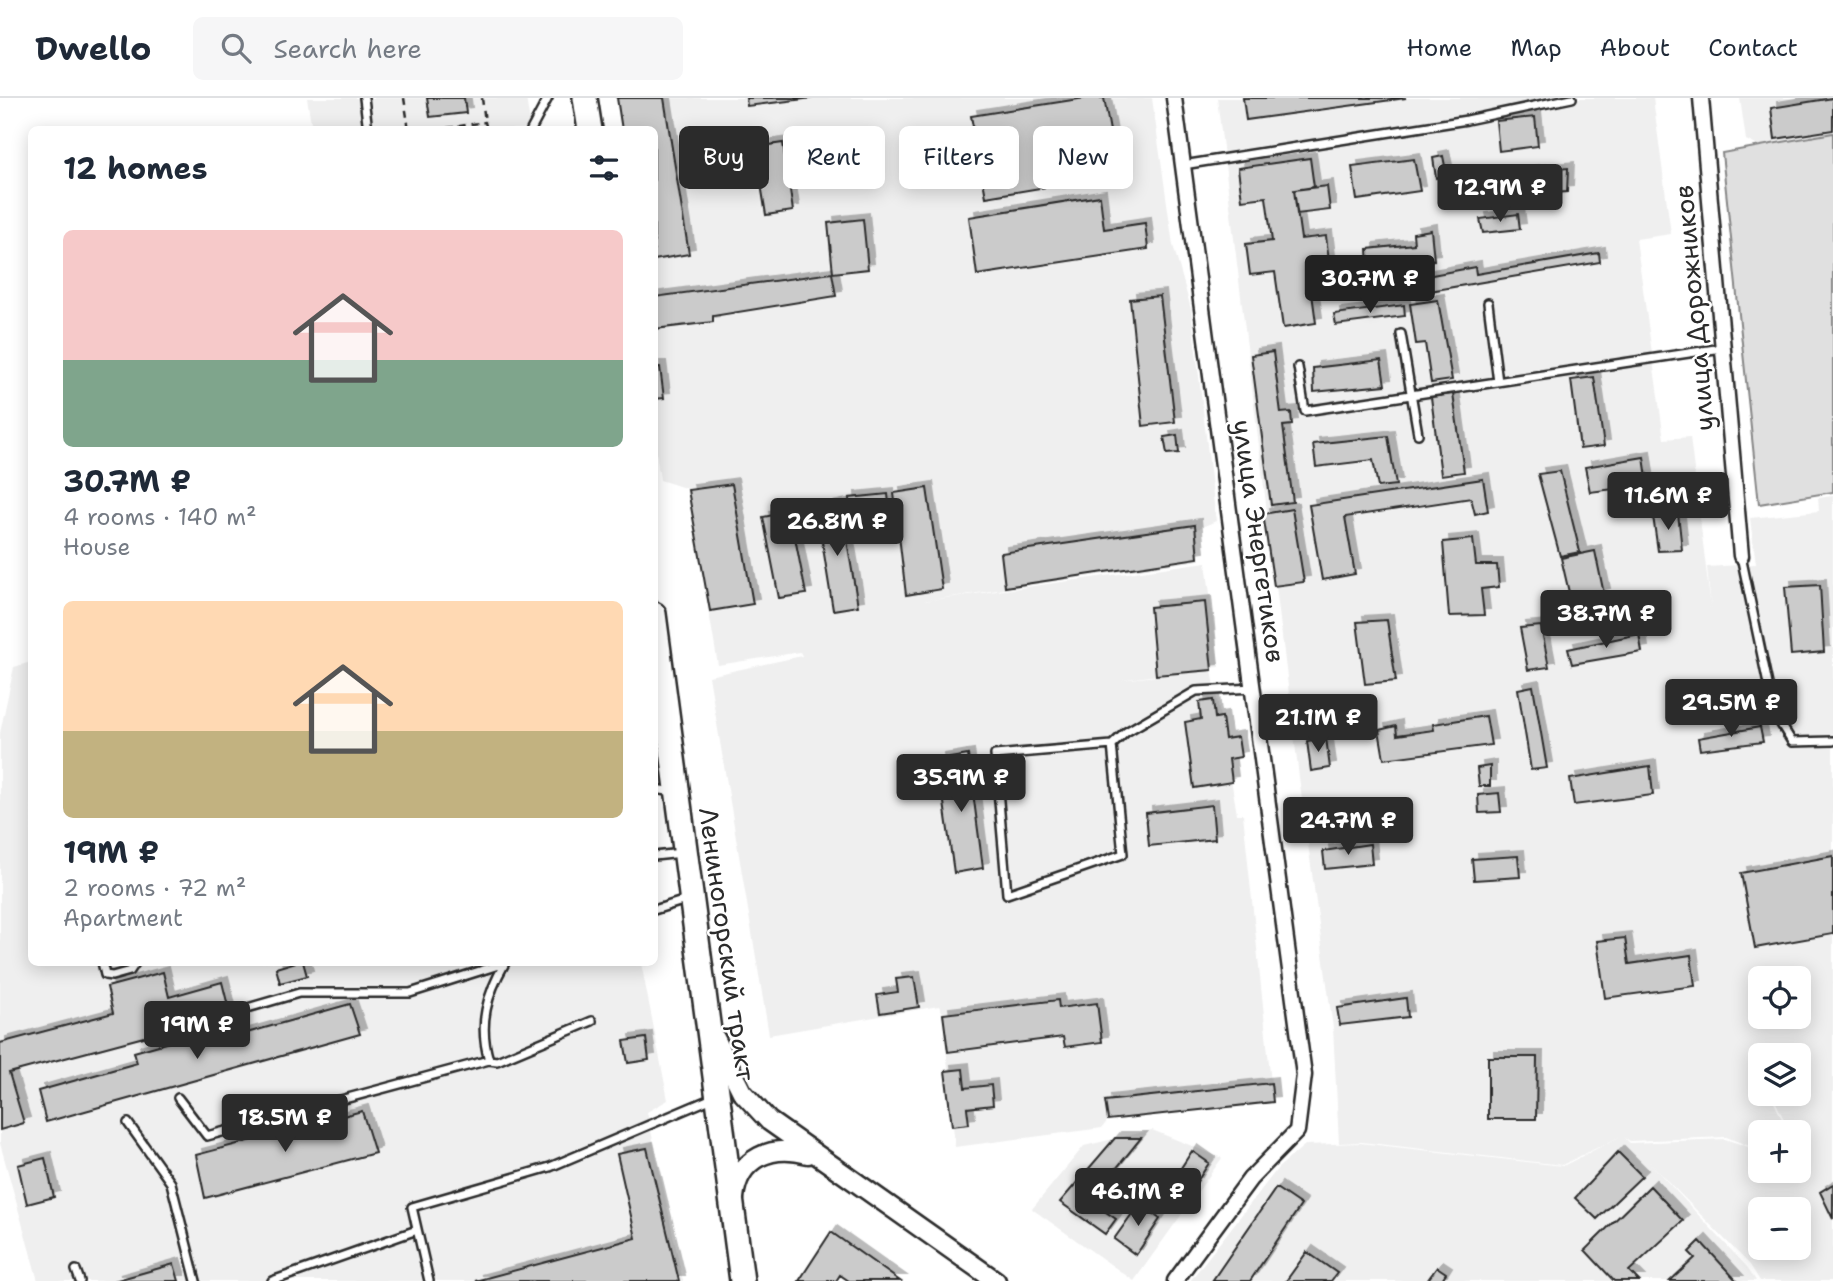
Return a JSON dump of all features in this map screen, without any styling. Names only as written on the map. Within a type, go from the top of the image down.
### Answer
[{"type":"main road","points":[[585,98],[589,126]]},
{"type":"main road","name":"Лениногорский тракт","points":[[658,667],[660,693],[679,793],[742,1281]]},
{"type":"street","name":"улица Энергетиков","points":[[1174,98],[1304,1075],[1297,1131],[1250,1180],[1174,1281]]},
{"type":"street","name":"улица Дорожников","points":[[1701,98],[1741,556]]},
{"type":"street","points":[[709,1015],[727,1066],[750,1102],[779,1130],[996,1281]]},
{"type":"street","points":[[733,1209],[741,1171],[758,1157],[788,1151],[812,1155],[824,1162]]},
{"type":"lane","points":[[364,98],[368,126]]},
{"type":"lane","points":[[533,126],[548,98]]},
{"type":"lane","points":[[1183,165],[1467,120],[1572,98]]},
{"type":"lane","points":[[1488,303],[1498,382]]},
{"type":"lane","points":[[1401,334],[1418,434]]},
{"type":"lane","points":[[1298,367],[1305,411],[1722,348]]},
{"type":"lane","points":[[1741,556],[1774,713],[1792,742],[1833,741]]},
{"type":"lane","points":[[1112,744],[1123,853],[1007,894],[995,755],[1112,744],[1126,732],[1196,691],[1254,688]]},
{"type":"lane","points":[[658,790],[679,793]]},
{"type":"lane","points":[[658,856],[687,852]]},
{"type":"lane","points":[[658,909],[693,898]]},
{"type":"lane","points":[[103,966],[105,975],[112,976],[131,971],[134,966]]},
{"type":"lane","points":[[244,1009],[299,993],[410,993],[496,966]]},
{"type":"lane","points":[[489,1060],[483,1023],[490,989],[503,966]]},
{"type":"lane","points":[[178,1098],[207,1136],[489,1060],[497,1061],[592,1021]]},
{"type":"lane","points":[[429,1281],[412,1207],[550,1167],[719,1095]]},
{"type":"lane","points":[[128,1123],[171,1183],[196,1281]]},
{"type":"lane","points":[[272,1281],[417,1230]]},
{"type":"lane","points":[[76,1270],[80,1281]]},
{"type":"path","points":[[404,98],[408,126]]},
{"type":"path","points":[[482,98],[486,126]]},
{"type":"path","points":[[460,126],[485,122]]},
{"type":"shaded area","points":[[307,98],[526,98],[531,126],[312,126]]},
{"type":"shaded area","points":[[622,98],[1152,98],[1173,245],[1191,309],[1216,521],[1197,529],[1200,560],[924,601],[1206,562],[1219,667],[1120,680],[1212,670],[1237,814],[1243,814],[1273,1102],[1108,1120],[1102,1128],[955,1147],[943,1013],[939,1006],[769,1035],[709,676],[802,656],[800,652],[718,665],[688,489],[660,480],[658,126],[650,126]]},
{"type":"shaded area","points":[[1217,98],[1653,98],[1671,234],[1636,239],[1664,439],[1690,437],[1711,609],[1707,567],[1756,564],[1750,518],[1819,511],[1818,498],[1833,496],[1833,1281],[1760,1281],[1750,1265],[1648,1161],[1748,1268],[1756,1281],[1440,1281],[1446,1273],[1437,1267],[1427,1281],[1190,1281],[1278,1168],[1305,1145],[1360,1143],[1563,1166],[1623,1135],[1562,1165],[1361,1142],[1339,1143],[1333,1028],[1299,777]],"holes":[[[1748,1043],[1811,1043],[1811,1106],[1778,1106],[1784,1120],[1811,1120],[1811,1183],[1748,1183],[1748,1147],[1725,1139],[1630,1143],[1625,1138],[1630,1141],[1726,1137],[1748,1145],[1748,1120],[1782,1120],[1776,1106],[1748,1106]]]},
{"type":"shaded area","points":[[1740,98],[1833,98],[1833,132],[1758,146],[1746,140]]},
{"type":"shaded area","points":[[1833,133],[1833,492],[1759,504],[1722,153]]},
{"type":"shaded area","points":[[28,663],[28,966],[642,966],[668,1100],[647,1112],[683,1281],[38,1281],[0,1143],[0,733],[14,667]]},
{"type":"shaded area","points":[[1152,1130],[1222,1158],[1134,1281],[1032,1209],[1084,1146]]},
{"type":"building","points":[[427,98],[464,98],[466,113],[430,117]]},
{"type":"building","points":[[617,98],[664,98],[689,254],[658,259],[658,126],[621,126]]},
{"type":"building","points":[[746,98],[813,98],[747,106]]},
{"type":"building","points":[[1085,98],[1104,98],[1109,126],[1033,126],[1034,189],[986,197],[985,189],[1019,189],[1019,126],[973,126],[971,116]]},
{"type":"building","points":[[1243,98],[1406,98],[1246,120]]},
{"type":"building","points":[[1833,98],[1833,130],[1775,139],[1771,108]]},
{"type":"building","points":[[1535,117],[1538,146],[1499,151],[1496,121]]},
{"type":"building","points":[[783,143],[783,189],[790,189],[793,211],[766,215],[762,189],[769,189],[769,145]]},
{"type":"building","points":[[1443,156],[1447,176],[1436,178],[1433,158]]},
{"type":"building","points":[[1310,158],[1314,187],[1294,190],[1301,239],[1326,236],[1329,261],[1308,264],[1316,323],[1283,328],[1275,272],[1250,275],[1246,244],[1272,241],[1266,197],[1242,200],[1238,168]]},
{"type":"building","points":[[1414,159],[1420,191],[1357,200],[1352,167]]},
{"type":"building","points":[[1568,168],[1567,192],[1528,195],[1528,172]]},
{"type":"building","points":[[1327,186],[1330,210],[1297,214],[1294,190]]},
{"type":"building","points":[[1100,196],[1104,229],[1145,223],[1148,249],[977,275],[969,217]]},
{"type":"building","points":[[1518,214],[1520,229],[1483,233],[1480,219]]},
{"type":"building","points":[[863,219],[868,269],[833,273],[828,223]]},
{"type":"building","points":[[1431,230],[1434,260],[1369,267],[1368,249],[1414,244],[1413,233]]},
{"type":"building","points":[[1599,253],[1600,262],[1418,293],[1416,278],[1475,267],[1476,274]]},
{"type":"building","points":[[832,273],[836,296],[713,316],[713,322],[658,329],[658,296]]},
{"type":"building","points":[[1160,296],[1175,422],[1143,426],[1130,299]]},
{"type":"building","points":[[1438,300],[1452,380],[1431,383],[1425,343],[1416,344],[1410,304]]},
{"type":"building","points":[[1404,305],[1405,316],[1336,325],[1334,314]]},
{"type":"building","points":[[1273,352],[1281,413],[1291,412],[1292,425],[1283,426],[1293,502],[1271,505],[1251,355]]},
{"type":"building","points":[[1381,360],[1385,385],[1314,392],[1313,368]]},
{"type":"building","points":[[658,367],[660,367],[664,398],[658,399]]},
{"type":"building","points":[[1594,377],[1604,446],[1580,449],[1571,380]]},
{"type":"building","points":[[1453,394],[1464,472],[1441,475],[1431,397]]},
{"type":"building","points":[[1177,435],[1179,453],[1167,454],[1164,437]]},
{"type":"building","points":[[1388,436],[1396,485],[1378,487],[1373,460],[1316,467],[1313,444]]},
{"type":"building","points":[[1644,457],[1648,485],[1590,492],[1585,467]]},
{"type":"building","points":[[1560,471],[1580,552],[1560,556],[1538,474]]},
{"type":"building","points":[[1483,479],[1488,511],[1475,514],[1471,498],[1345,517],[1355,574],[1322,580],[1309,505]]},
{"type":"building","points":[[732,484],[753,604],[710,611],[688,490]]},
{"type":"building","points":[[927,488],[942,589],[906,595],[894,493]]},
{"type":"building","points":[[888,494],[890,513],[850,517],[849,498]]},
{"type":"building","points":[[841,505],[858,606],[833,610],[817,510]]},
{"type":"building","points":[[1292,509],[1304,582],[1274,586],[1263,514]]},
{"type":"building","points":[[790,512],[806,594],[779,598],[763,517]]},
{"type":"building","points":[[1678,513],[1682,550],[1658,551],[1653,516]]},
{"type":"building","points":[[1195,525],[1198,558],[1005,587],[1001,553]]},
{"type":"building","points":[[1473,539],[1476,565],[1497,565],[1499,587],[1481,589],[1484,615],[1449,616],[1443,542]]},
{"type":"building","points":[[1595,551],[1604,594],[1571,601],[1561,558]]},
{"type":"building","points":[[1820,585],[1824,652],[1791,655],[1785,587]]},
{"type":"building","points":[[1205,602],[1212,670],[1156,675],[1150,607]]},
{"type":"building","points":[[1387,620],[1396,681],[1365,684],[1357,622]]},
{"type":"building","points":[[1541,626],[1549,667],[1528,670],[1520,628]]},
{"type":"building","points":[[1639,634],[1642,652],[1572,664],[1568,649]]},
{"type":"building","points":[[1533,686],[1547,768],[1531,770],[1518,689]]},
{"type":"building","points":[[1213,700],[1215,718],[1222,717],[1225,739],[1238,737],[1241,757],[1229,759],[1232,782],[1194,788],[1185,722],[1201,719],[1199,702]]},
{"type":"building","points":[[1486,716],[1491,745],[1384,759],[1379,730],[1396,726],[1397,735],[1434,730],[1433,724]]},
{"type":"building","points":[[1760,727],[1763,742],[1700,750],[1698,738]]},
{"type":"building","points":[[1326,738],[1330,768],[1311,771],[1307,741]]},
{"type":"building","points":[[968,755],[983,868],[954,873],[938,760]]},
{"type":"building","points":[[1490,766],[1490,786],[1479,786],[1477,768]]},
{"type":"building","points":[[1650,766],[1653,795],[1574,805],[1570,779]]},
{"type":"building","points":[[1499,793],[1501,812],[1479,813],[1478,795]]},
{"type":"building","points":[[1212,805],[1215,839],[1149,846],[1146,813]]},
{"type":"building","points":[[1370,844],[1372,864],[1325,869],[1323,851]]},
{"type":"building","points":[[1518,856],[1520,877],[1474,880],[1472,859]]},
{"type":"building","points":[[1833,856],[1833,934],[1755,948],[1741,873]]},
{"type":"building","points":[[1625,938],[1629,964],[1691,955],[1695,986],[1605,998],[1597,941]]},
{"type":"building","points":[[304,966],[307,976],[280,983],[276,968]]},
{"type":"building","points":[[163,972],[169,997],[222,982],[230,1014],[9,1073],[24,1123],[0,1130],[0,1043],[113,1013],[107,987]]},
{"type":"building","points":[[914,977],[919,1007],[880,1013],[877,995],[898,992],[896,979]]},
{"type":"building","points":[[1406,998],[1408,1017],[1340,1025],[1337,1008]]},
{"type":"building","points":[[1058,1000],[1059,1008],[1097,1003],[1102,1042],[1065,1047],[1063,1037],[948,1052],[943,1014]]},
{"type":"building","points":[[350,1004],[360,1034],[46,1122],[38,1091],[137,1063],[134,1052],[233,1024],[236,1036]]},
{"type":"building","points":[[646,1038],[649,1060],[628,1063],[624,1041]]},
{"type":"building","points":[[1488,1057],[1537,1057],[1536,1119],[1488,1119]]},
{"type":"building","points":[[963,1069],[965,1088],[991,1085],[993,1105],[967,1108],[969,1124],[952,1126],[945,1071]]},
{"type":"building","points":[[1271,1083],[1273,1102],[1108,1120],[1105,1101]]},
{"type":"building","points":[[362,1111],[375,1153],[205,1198],[196,1155]]},
{"type":"building","points":[[1115,1138],[1141,1138],[1090,1201],[1116,1219],[1105,1234],[1060,1202]]},
{"type":"building","points":[[647,1148],[679,1281],[475,1281],[636,1238],[617,1154]]},
{"type":"building","points":[[1192,1151],[1209,1163],[1196,1183],[1179,1171]]},
{"type":"building","points":[[1618,1152],[1642,1176],[1597,1219],[1575,1198]]},
{"type":"building","points":[[45,1158],[54,1197],[27,1204],[18,1165]]},
{"type":"building","points":[[1833,1184],[1833,1219],[1820,1192]]},
{"type":"building","points":[[1650,1186],[1683,1221],[1629,1271],[1639,1281],[1614,1281],[1585,1250]]},
{"type":"building","points":[[1276,1188],[1301,1205],[1250,1281],[1212,1281]]},
{"type":"building","points":[[1150,1201],[1158,1207],[1153,1214],[1160,1219],[1136,1255],[1114,1239],[1139,1204],[1145,1208]]},
{"type":"building","points":[[831,1232],[900,1281],[849,1281],[840,1275],[836,1281],[799,1281]]},
{"type":"building","points":[[1700,1241],[1737,1281],[1670,1281],[1695,1258],[1689,1252]]},
{"type":"building","points":[[1307,1252],[1337,1273],[1331,1281],[1286,1281]]},
{"type":"building","points":[[174,1264],[179,1281],[114,1281]]},
{"type":"building","points":[[1437,1267],[1446,1273],[1441,1281],[1427,1281]]}]
